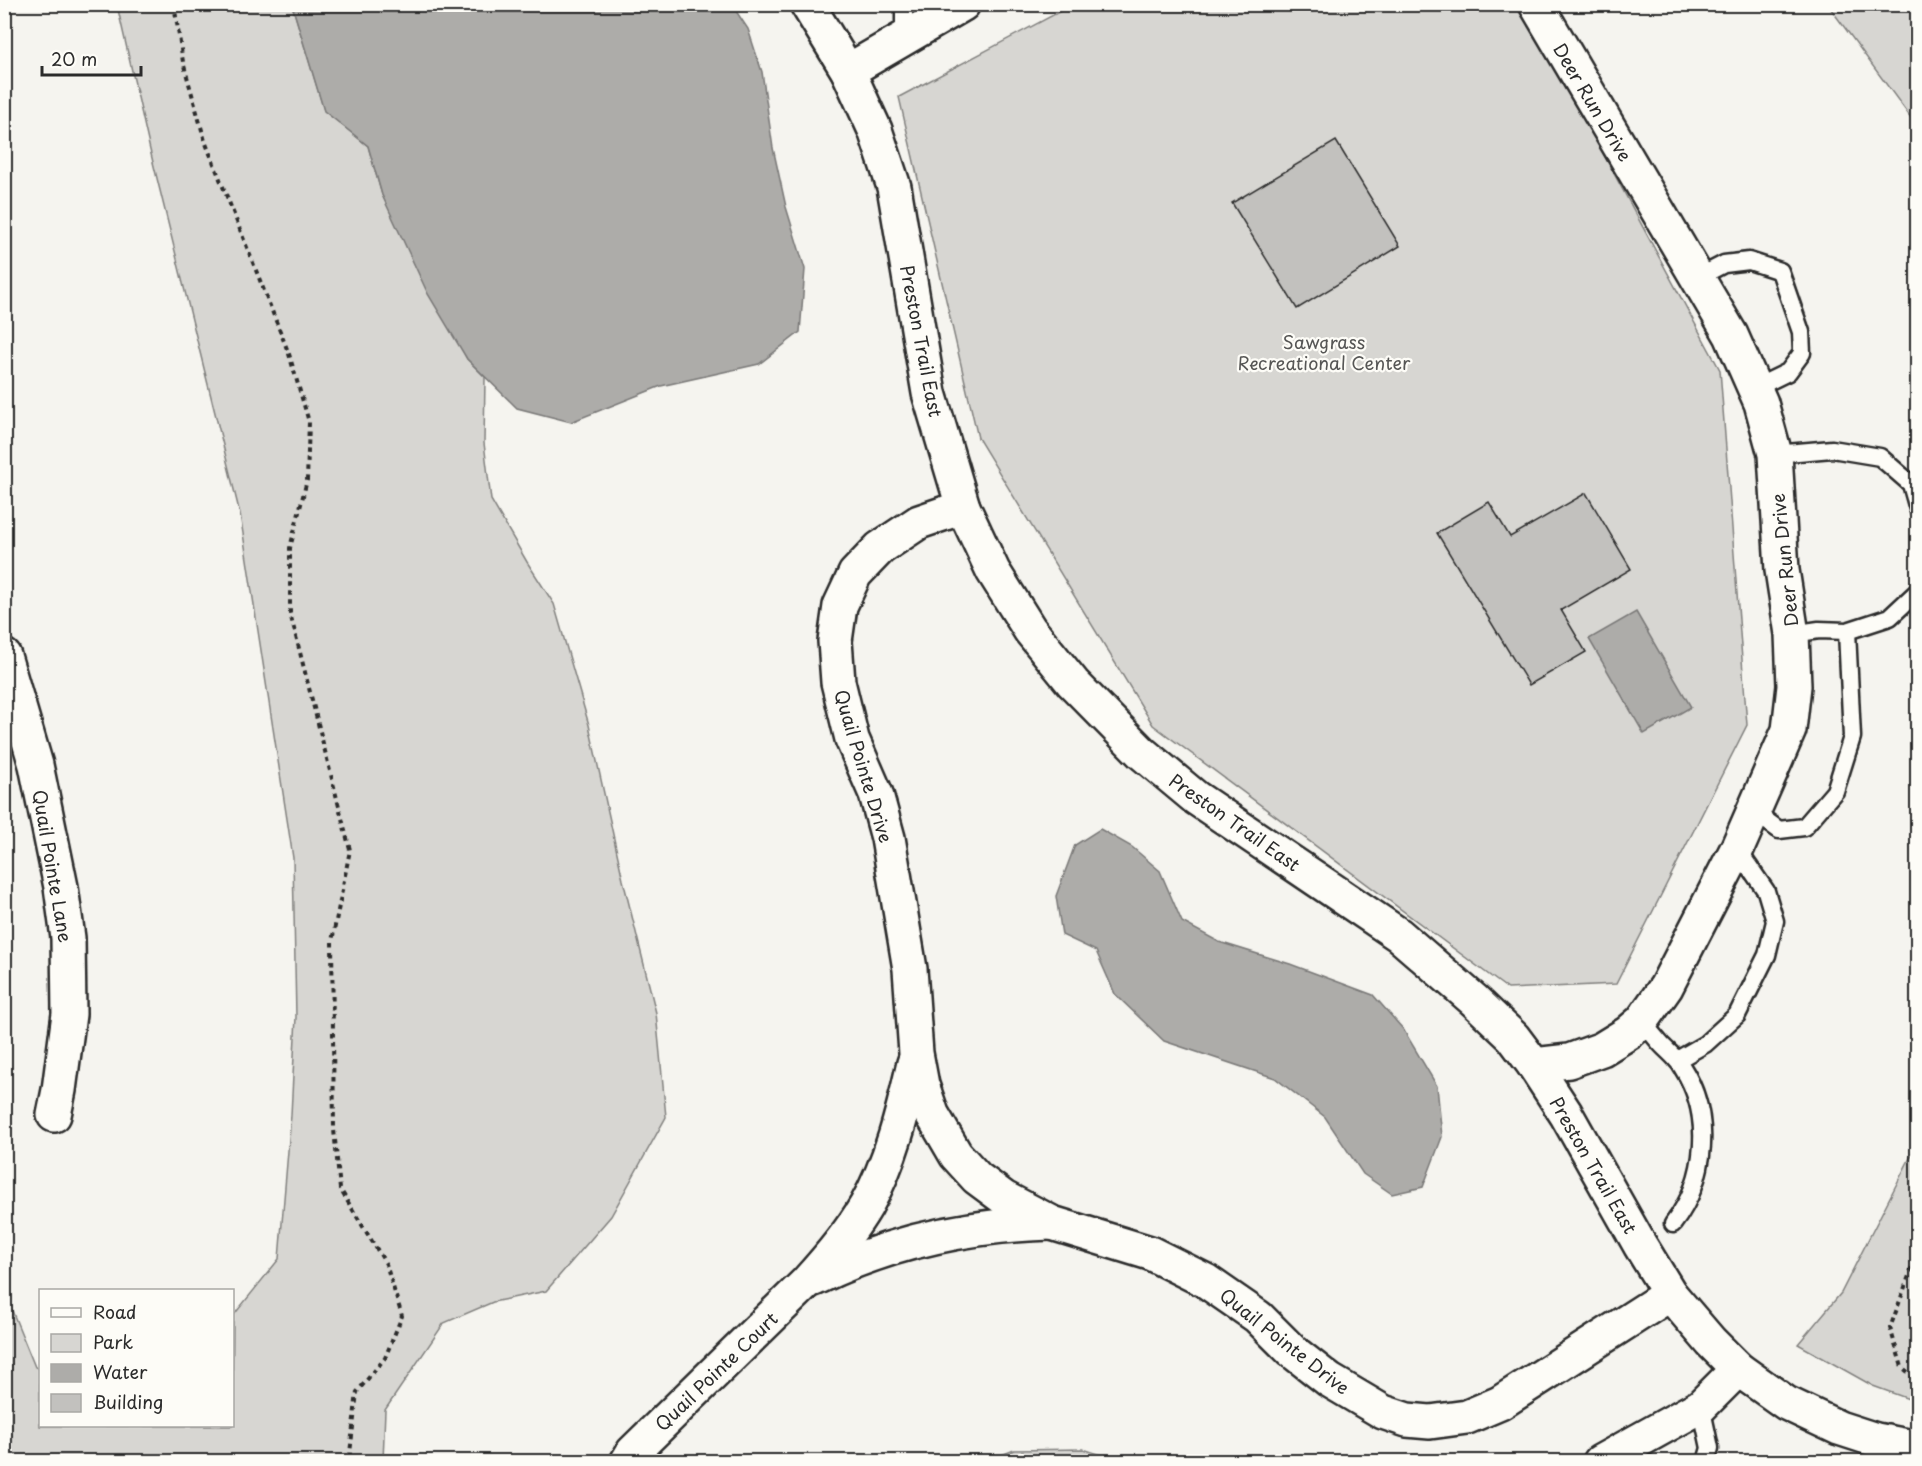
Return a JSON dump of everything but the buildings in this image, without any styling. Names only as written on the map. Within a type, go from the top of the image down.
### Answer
[{"type":"street","name":"Preston Trail East","points":[[807,4],[848,71],[875,130],[894,187],[929,393],[963,507],[993,571],[1030,630],[1073,683],[1142,753],[1196,798],[1399,935],[1513,1037],[1566,1114],[1640,1245],[1671,1294],[1711,1342],[1738,1369],[1786,1403],[1839,1428],[1876,1440],[1917,1448]]},
{"type":"street","points":[[848,71],[963,4]]},
{"type":"street","name":"Deer Run Drive","points":[[1534,1065],[1569,1062],[1602,1049],[1642,1022],[1666,987],[1737,849],[1789,730],[1794,686],[1792,634],[1782,570],[1775,454],[1761,403],[1731,335],[1536,4]]},
{"type":"street","name":"Quail Pointe Drive","points":[[963,507],[919,522],[880,548],[855,574],[840,606],[835,641],[838,682],[852,739],[876,794],[888,838],[910,969],[916,1053],[922,1085],[932,1114],[956,1155],[977,1178],[1004,1198],[1052,1223],[1150,1253],[1206,1281],[1258,1317],[1292,1351],[1329,1380],[1383,1412],[1407,1420],[1431,1422],[1467,1417],[1500,1402],[1671,1294]]},
{"type":"street","name":"Quail Pointe Lane","points":[[4,656],[36,765],[61,887],[68,938],[69,1014],[54,1115]]},
{"type":"street","name":"Quail Pointe Drive","points":[[807,1282],[828,1258],[865,1207],[879,1178],[902,1117],[916,1053]]},
{"type":"street","name":"Quail Pointe Drive","points":[[807,1282],[871,1253],[943,1235],[1019,1223],[1052,1223]]},
{"type":"street","name":"Quail Pointe Court","points":[[627,1461],[633,1452],[807,1282]]},
{"type":"street","points":[[1600,1461],[1701,1406],[1738,1369]]},
{"type":"lane","points":[[904,4],[904,39]]},
{"type":"lane","points":[[1697,278],[1724,264],[1749,261],[1780,271],[1801,332],[1802,353],[1788,372],[1755,388]]},
{"type":"lane","points":[[1775,454],[1832,448],[1880,457],[1911,484],[1917,509]]},
{"type":"lane","points":[[1792,634],[1819,630],[1847,631],[1890,617],[1917,591]]},
{"type":"lane","points":[[1753,811],[1779,830],[1803,827],[1835,791],[1852,737],[1847,631]]},
{"type":"lane","points":[[1677,1060],[1705,1044],[1737,1015],[1767,955],[1775,921],[1766,891],[1737,849]]},
{"type":"lane","points":[[1642,1022],[1683,1068],[1696,1097],[1703,1133],[1699,1173],[1684,1209],[1673,1224]]},
{"type":"lane","points":[[1701,1406],[1710,1448],[1706,1461]]},
{"type":"path","points":[[174,4],[183,62],[205,141],[289,354],[309,422],[307,480],[290,548],[290,613],[350,850],[332,941],[334,1130],[340,1190],[386,1264],[402,1316],[385,1358],[357,1392],[349,1461]]},
{"type":"path","points":[[1913,4],[1917,10]]},
{"type":"path","points":[[1917,1251],[1890,1328],[1902,1366],[1917,1381]]},
{"type":"green space","points":[[117,5],[292,5],[324,110],[368,146],[382,195],[467,359],[485,377],[484,443],[491,500],[554,604],[589,725],[623,880],[656,1013],[666,1117],[611,1216],[546,1291],[493,1302],[444,1323],[385,1410],[383,1461],[5,1461],[4,1291],[35,1367],[39,1369],[39,1427],[234,1427],[234,1315],[279,1259],[291,1115],[296,1017],[293,858],[240,514],[150,150]]},
{"type":"green space","name":"Sawgrass Recreational Center","points":[[1072,5],[1523,5],[1720,370],[1747,725],[1616,984],[1508,989],[1153,725],[978,438],[899,97]]},
{"type":"green space","points":[[1828,5],[1917,5],[1917,126]]},
{"type":"green space","points":[[1917,1144],[1917,1402],[1873,1386],[1798,1344],[1841,1293]]},
{"type":"green space","points":[[1083,1449],[1120,1461],[986,1461],[1014,1450]]},
{"type":"water","points":[[292,5],[732,5],[748,29],[762,72],[773,148],[786,207],[805,269],[800,332],[759,364],[661,386],[571,422],[517,408],[467,359],[428,294],[382,195],[368,146],[324,111]]},
{"type":"water","points":[[1636,612],[1691,707],[1644,734],[1589,639]]},
{"type":"water","points":[[1100,829],[1132,847],[1160,871],[1182,922],[1219,942],[1290,964],[1373,995],[1403,1029],[1437,1086],[1442,1137],[1423,1187],[1392,1194],[1363,1174],[1325,1117],[1275,1078],[1164,1041],[1115,994],[1096,951],[1062,935],[1056,896],[1075,845]]}]
